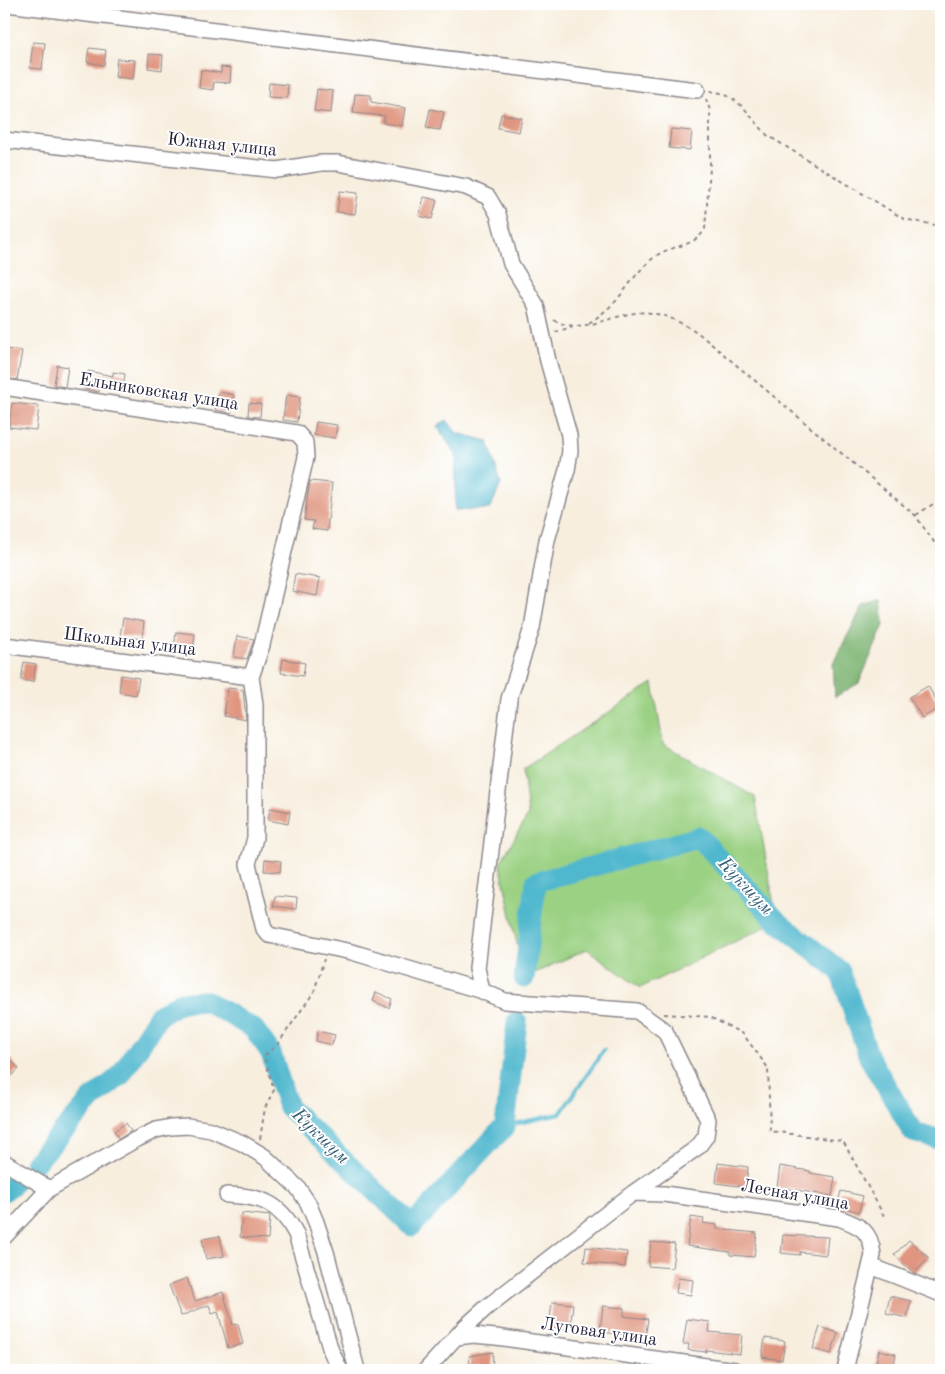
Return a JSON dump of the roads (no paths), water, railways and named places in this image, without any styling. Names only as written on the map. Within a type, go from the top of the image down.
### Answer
[{"type":"street","points":[[7,4],[697,90]]},
{"type":"street","name":"Южная улица","points":[[4,140],[277,170],[321,163],[338,164],[466,187],[488,197],[498,214],[511,264],[536,305],[548,361],[565,416],[570,451],[567,470],[546,540],[532,628],[509,698],[477,968],[482,991]]},
{"type":"street","name":"Ельниковская улица","points":[[4,387],[297,433],[305,442],[306,457],[262,645],[251,677]]},
{"type":"street","name":"Школьная улица","points":[[4,645],[251,677]]},
{"type":"street","points":[[251,677],[255,704],[255,838],[248,864],[264,929],[269,935],[352,952],[482,991],[505,1001],[637,1011],[664,1031],[708,1120],[706,1136],[698,1147],[633,1193],[486,1307],[426,1370]]},
{"type":"street","points":[[4,1238],[49,1189],[135,1140],[156,1130],[172,1127],[188,1126],[211,1130],[258,1153],[282,1172],[298,1188],[308,1203],[316,1222],[350,1339],[357,1370]]},
{"type":"street","points":[[4,1162],[49,1189]]},
{"type":"street","name":"Лесная улица","points":[[633,1193],[664,1194],[839,1218],[857,1225],[867,1234],[872,1244],[871,1266],[845,1370]]},
{"type":"street","points":[[227,1195],[246,1196],[271,1204],[287,1218],[296,1234],[331,1351],[340,1370]]},
{"type":"street","points":[[871,1266],[941,1294]]},
{"type":"street","name":"Луговая улица","points":[[457,1337],[473,1335],[496,1337],[735,1370]]},
{"type":"water","points":[[447,420],[457,433],[488,441],[501,484],[490,509],[455,510],[456,455],[437,426]]},
{"type":"waterway","name":"Кукшум","points":[[524,978],[536,882],[699,837],[777,921],[840,971],[869,1057],[913,1132],[941,1140]]},
{"type":"waterway","name":"Кукшум","points":[[35,1163],[92,1099],[120,1076],[159,1015],[181,1002],[206,1001],[254,1029],[271,1053],[288,1107],[412,1226],[505,1126],[517,1022]]},
{"type":"waterway","points":[[505,1126],[560,1114],[604,1050]]},
{"type":"waterway","name":"Кукшум","points":[[4,1191],[13,1184]]}]
